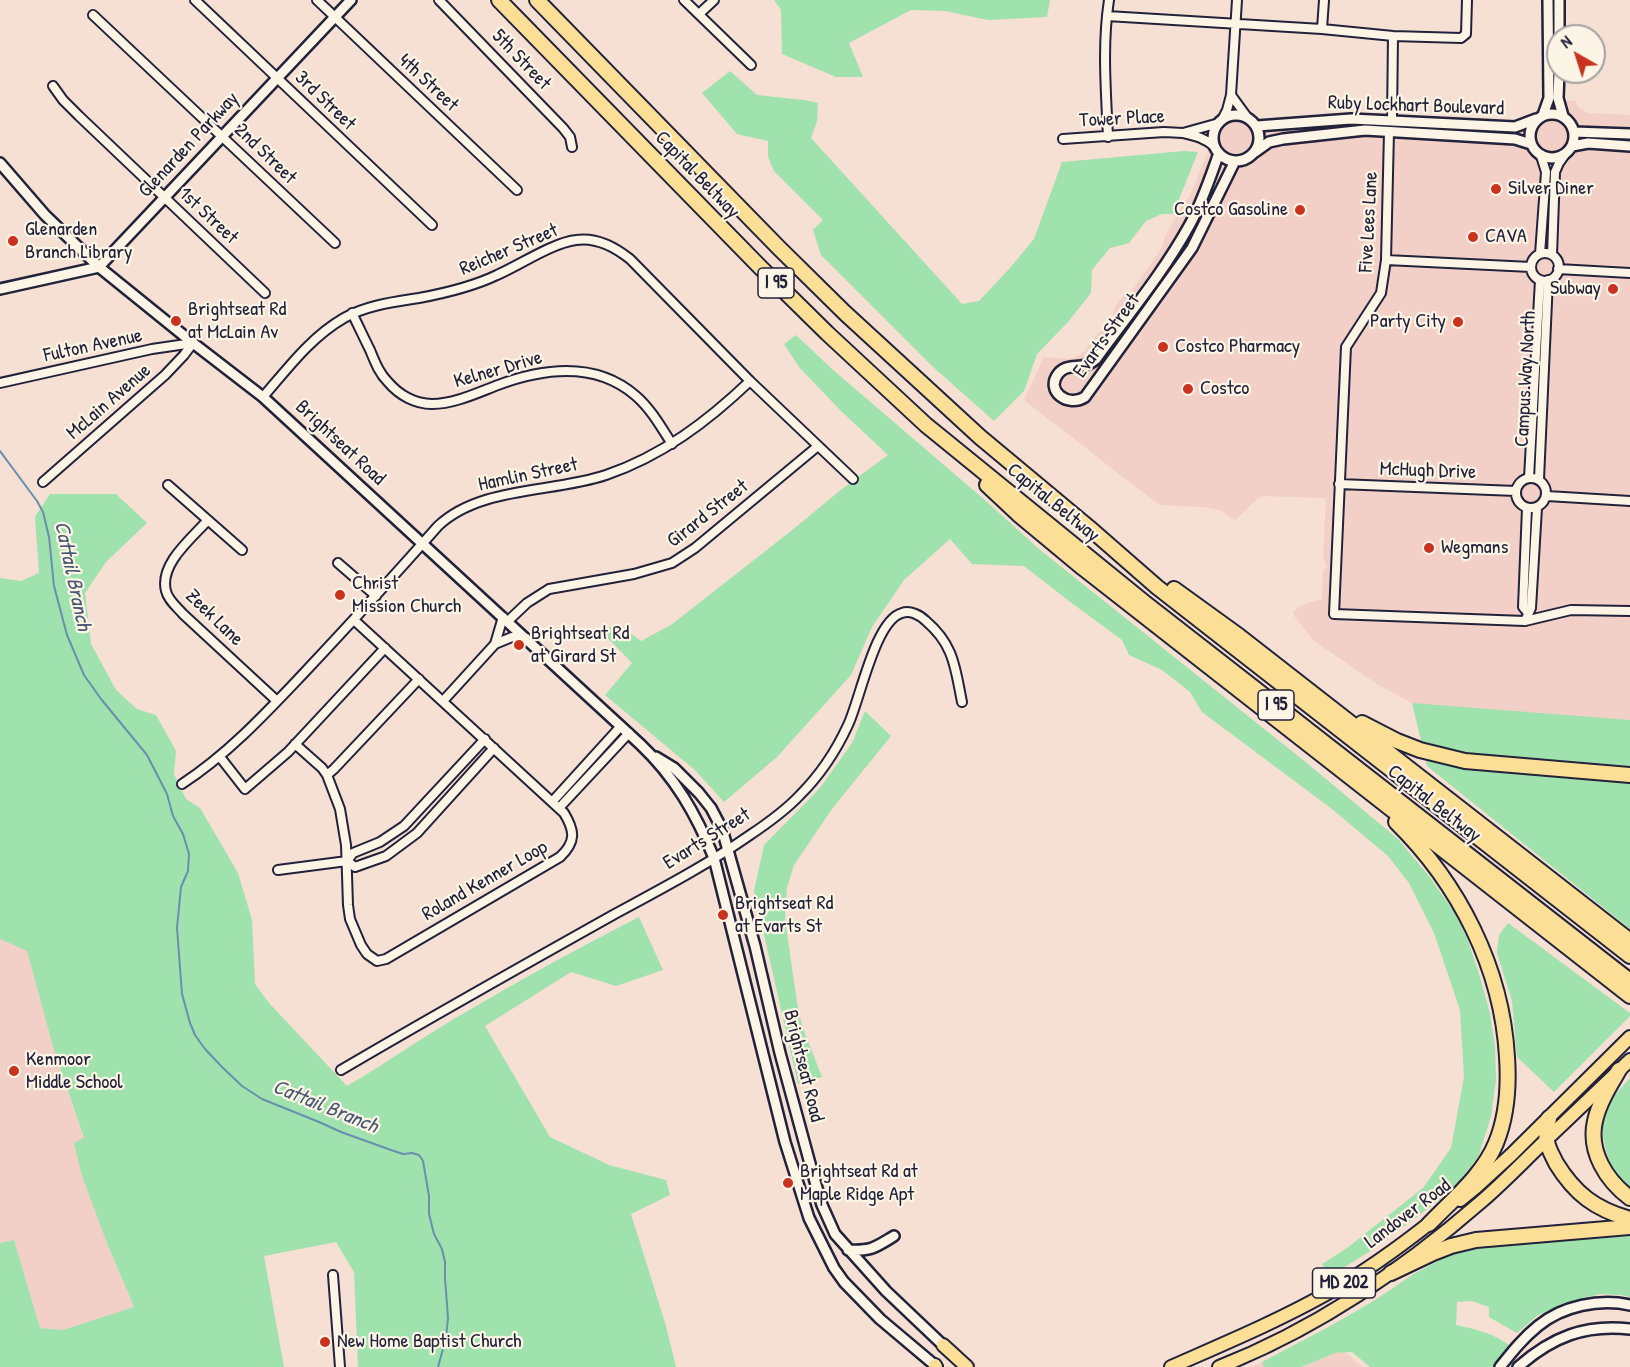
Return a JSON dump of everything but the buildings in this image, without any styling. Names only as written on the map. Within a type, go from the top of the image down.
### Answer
[{"type":"highway","name":"Capital Beltway","points":[[499,0],[826,333],[926,425],[1136,596],[1630,981]]},
{"type":"highway","name":"Capital Beltway","points":[[537,0],[845,313],[981,437],[1157,587],[1630,956]]},
{"type":"highway","points":[[926,425],[1026,521],[1083,568],[1630,996]]},
{"type":"highway","points":[[1094,532],[1239,636],[1630,941]]},
{"type":"highway","points":[[1316,696],[1377,732],[1412,747],[1442,756],[1465,761],[1630,775]]},
{"type":"highway","points":[[1349,777],[1407,833],[1446,884],[1485,953],[1503,1016],[1508,1073],[1503,1125],[1484,1165],[1430,1224]]},
{"type":"highway","points":[[1619,1070],[1598,1110],[1594,1124],[1594,1138],[1600,1164],[1608,1177],[1630,1198]]},
{"type":"highway","points":[[1549,1118],[1546,1140],[1552,1155],[1571,1185],[1596,1206],[1630,1219]]},
{"type":"highway","points":[[1391,1273],[1451,1246],[1476,1240],[1630,1227]]},
{"type":"main road","name":"Landover Road","points":[[1171,1367],[1252,1331],[1325,1294],[1365,1270],[1430,1224],[1476,1187],[1630,1037]]},
{"type":"main road","name":"Landover Road","points":[[1219,1367],[1303,1327],[1391,1273],[1485,1199],[1630,1060]]},
{"type":"main road","points":[[943,1345],[967,1367]]},
{"type":"street","name":"3rd Street","points":[[195,0],[432,225]]},
{"type":"street","name":"4th Street","points":[[317,0],[517,190]]},
{"type":"street","name":"Glenarden Parkway","points":[[99,267],[351,0]]},
{"type":"street","name":"5th Street","points":[[439,0],[563,128],[570,136],[572,147]]},
{"type":"street","points":[[684,0],[751,65]]},
{"type":"street","points":[[699,14],[714,0]]},
{"type":"street","points":[[1108,137],[1104,76],[1109,0]]},
{"type":"street","points":[[1231,95],[1247,117],[1257,126],[1260,137],[1255,152],[1243,160],[1235,161],[1225,158],[1217,150],[1213,135],[1227,110],[1231,95],[1237,0]]},
{"type":"street","points":[[1323,29],[1324,0]]},
{"type":"street","points":[[1107,16],[1323,29],[1394,36],[1461,38],[1466,34],[1467,0]]},
{"type":"street","points":[[1548,0],[1549,98],[1539,117],[1531,126],[1529,135],[1531,144],[1541,156],[1554,158],[1569,149],[1588,143],[1630,146]]},
{"type":"street","points":[[1559,0],[1559,24]]},
{"type":"street","name":"2nd Street","points":[[93,15],[335,243]]},
{"type":"street","points":[[1392,120],[1394,36]]},
{"type":"street","points":[[1559,84],[1558,98],[1563,116]]},
{"type":"street","name":"1st Street","points":[[53,86],[70,107],[266,293]]},
{"type":"street","points":[[1539,117],[1556,113],[1568,120],[1574,132],[1574,139],[1556,172],[1552,255]]},
{"type":"street","points":[[1220,121],[1237,114],[1247,117]]},
{"type":"street","name":"Ruby Lockhart Boulevard","points":[[1257,126],[1351,119],[1515,127],[1539,117]]},
{"type":"street","name":"Tower Place","points":[[1183,134],[1220,121]]},
{"type":"street","name":"Ruby Lockhart Boulevard","points":[[1255,152],[1269,142],[1282,139],[1365,130],[1515,139],[1531,144]]},
{"type":"street","name":"Tower Place","points":[[1063,139],[1164,132],[1199,136],[1217,150]]},
{"type":"street","name":"Five Lees Lane","points":[[1389,132],[1386,260],[1381,293],[1346,347],[1334,614],[1526,617]]},
{"type":"street","points":[[1574,132],[1630,134]]},
{"type":"street","name":"Evarts Street","points":[[1217,150],[1202,200],[1158,276],[1096,359],[1086,366],[1069,367],[1062,370],[1057,376],[1056,391],[1061,397],[1073,401],[1079,401],[1085,397],[1192,248],[1235,161]]},
{"type":"street","points":[[1540,254],[1546,172],[1541,156]]},
{"type":"street","name":"Brightseat Road","points":[[0,164],[45,215],[99,267],[263,397],[652,755],[697,818],[714,858],[785,1142],[809,1218],[834,1268],[844,1282],[880,1319],[936,1366]]},
{"type":"street","name":"Reicher Street","points":[[263,397],[318,336],[352,313],[378,305],[459,290],[496,276],[560,244],[575,240],[592,240],[606,244],[630,259],[750,381],[853,479]]},
{"type":"street","points":[[1540,254],[1552,255],[1557,261],[1556,275],[1544,280],[1534,276],[1532,261],[1540,254]]},
{"type":"street","points":[[1386,260],[1531,267]]},
{"type":"street","points":[[0,289],[99,267]]},
{"type":"street","points":[[1558,269],[1630,273]]},
{"type":"street","name":"Campus Way North","points":[[1529,478],[1544,280]]},
{"type":"street","name":"Campus Way North","points":[[1539,479],[1544,280]]},
{"type":"street","name":"Kelner Drive","points":[[352,313],[383,376],[395,390],[411,399],[429,404],[447,402],[542,372],[583,371],[603,376],[634,394],[652,414],[672,444]]},
{"type":"street","name":"Fulton Avenue","points":[[0,383],[152,349],[193,343]]},
{"type":"street","name":"McLain Avenue","points":[[43,482],[165,375],[180,361],[193,343]]},
{"type":"street","name":"Hamlin Street","points":[[182,784],[220,757],[278,700],[450,515],[483,500],[604,475],[639,461],[672,444],[750,381]]},
{"type":"street","name":"Girard Street","points":[[506,619],[549,589],[633,574],[665,565],[677,559],[694,548],[818,446]]},
{"type":"street","points":[[1529,478],[1539,479],[1545,486],[1547,496],[1537,508],[1527,508],[1518,502],[1516,491],[1521,482],[1529,478]]},
{"type":"street","name":"McHugh Drive","points":[[1339,484],[1516,491]]},
{"type":"street","points":[[168,485],[242,550]]},
{"type":"street","points":[[1547,496],[1630,501]]},
{"type":"street","points":[[1526,617],[1523,607],[1527,508]]},
{"type":"street","points":[[1526,617],[1531,608],[1537,508]]},
{"type":"street","name":"Zeek Lane","points":[[208,520],[171,561],[165,576],[166,591],[183,614],[278,700]]},
{"type":"street","points":[[338,563],[376,596]]},
{"type":"street","points":[[1526,617],[1571,610],[1630,611]]},
{"type":"street","name":"Evarts Street","points":[[341,1070],[714,858],[780,814],[822,770],[835,750],[849,724],[879,638],[888,623],[898,614],[907,612],[918,615],[941,635],[952,657],[962,702]]},
{"type":"street","points":[[443,701],[495,644],[506,619]]},
{"type":"street","name":"Roland Kenner Loop","points":[[296,744],[327,775],[340,809],[346,845],[350,918],[361,945],[367,954],[377,961],[386,959],[562,856],[572,842],[571,824],[559,808],[354,620]]},
{"type":"street","points":[[495,644],[512,638],[526,638]]},
{"type":"street","points":[[220,757],[245,789],[296,744],[385,648]]},
{"type":"street","points":[[327,775],[419,679]]},
{"type":"street","points":[[552,802],[625,730]]},
{"type":"street","points":[[559,808],[625,730]]},
{"type":"street","points":[[347,861],[353,853],[380,842],[404,826],[485,740]]},
{"type":"street","points":[[278,870],[347,861],[355,867],[386,856],[417,833],[494,748]]},
{"type":"street","name":"Brightseat Road","points":[[652,755],[674,768],[704,799],[722,829],[812,1171],[822,1205],[835,1234],[886,1291],[943,1345],[960,1367]]},
{"type":"street","points":[[848,1250],[867,1251],[894,1236]]},
{"type":"street","points":[[333,1275],[340,1367]]},
{"type":"street","points":[[1500,1367],[1518,1344],[1538,1326],[1563,1312],[1598,1303],[1630,1305]]},
{"type":"street","points":[[1518,1367],[1539,1350],[1564,1336],[1594,1328],[1630,1329]]},
{"type":"shaded area","points":[[1544,100],[1576,101],[1578,107],[1588,113],[1630,115],[1630,728],[1421,708],[1377,684],[1313,640],[1294,616],[1293,612],[1304,604],[1322,599],[1323,572],[1327,566],[1323,558],[1326,498],[1263,496],[1235,520],[1220,510],[1159,505],[1024,400],[1044,357],[1072,359],[1085,351],[1112,319],[1114,309],[1126,292],[1132,291],[1157,255],[1185,200],[1189,198],[1210,147],[1212,123],[1220,115],[1229,111],[1239,111],[1266,121],[1517,124],[1533,116]]},
{"type":"shaded area","points":[[0,939],[27,951],[53,1047],[84,1139],[107,1243],[134,1308],[63,1330],[40,1328],[14,1241],[0,1243]]},
{"type":"shaded area","points":[[1329,1339],[1363,1367],[1249,1367]]},
{"type":"green space","points":[[774,0],[1050,0],[1047,17],[988,20],[945,11],[911,10],[849,43],[863,77],[836,77],[782,54],[781,10]]},
{"type":"green space","points":[[730,71],[757,95],[818,103],[817,121],[811,138],[962,304],[979,301],[1034,239],[1062,162],[1184,151],[1198,152],[1173,214],[1162,214],[1146,221],[1129,243],[1110,248],[1092,270],[1091,293],[1068,322],[1037,354],[1024,391],[994,421],[932,366],[821,255],[813,230],[823,220],[774,171],[768,157],[768,141],[737,134],[702,93]]},
{"type":"green space","points":[[796,335],[1039,549],[1398,839],[1429,876],[1454,912],[1467,938],[1480,977],[1490,1014],[1495,1047],[1496,1080],[1491,1116],[1479,1155],[1464,1176],[1438,1201],[1372,1250],[1330,1276],[1322,1264],[1347,1248],[1423,1188],[1451,1148],[1464,1077],[1460,1010],[1434,933],[1409,883],[1388,856],[1332,809],[1202,712],[1190,692],[1162,670],[1129,655],[1122,640],[1024,566],[972,564],[950,539],[904,580],[872,627],[851,675],[777,757],[724,802],[696,771],[605,695],[632,663],[602,632],[617,623],[641,641],[671,625],[888,455],[799,367],[784,344]]},
{"type":"green space","points":[[50,494],[116,494],[147,523],[106,562],[85,593],[91,644],[116,690],[137,709],[156,715],[176,751],[174,774],[186,799],[200,808],[238,873],[252,920],[255,984],[269,1003],[347,1086],[481,1003],[639,917],[663,970],[616,986],[571,972],[485,1026],[550,1137],[609,1165],[666,1180],[670,1195],[631,1214],[666,1326],[676,1367],[358,1367],[354,1272],[336,1242],[264,1256],[284,1367],[0,1367],[0,1243],[14,1240],[40,1328],[63,1330],[134,1307],[82,1176],[74,1143],[84,1138],[53,1047],[27,951],[0,939],[0,578],[21,581],[39,573],[35,517]]},
{"type":"green space","points":[[1412,703],[1630,720],[1630,929],[1427,766]]},
{"type":"green space","points":[[865,711],[891,736],[832,809],[794,865],[787,888],[785,919],[797,1002],[802,1026],[822,1077],[798,1084],[754,891],[764,845],[820,788],[852,743]]},
{"type":"green space","points":[[1508,923],[1630,1013],[1630,1016],[1554,1092],[1517,1057],[1512,1001],[1497,953],[1499,935]]},
{"type":"green space","points":[[1630,1078],[1630,1187],[1617,1174],[1608,1156],[1603,1125],[1608,1105]]},
{"type":"green space","points":[[1630,1233],[1630,1297],[1600,1294],[1572,1301],[1538,1315],[1517,1333],[1489,1317],[1489,1307],[1472,1301],[1457,1302],[1456,1325],[1491,1335],[1510,1346],[1494,1367],[1370,1367],[1352,1352],[1335,1353],[1301,1367],[1264,1367],[1262,1362],[1332,1325],[1445,1257],[1472,1249]]},
{"type":"waterway","name":"Cattail Branch","points":[[0,451],[43,512],[49,537],[54,586],[67,635],[84,675],[147,755],[167,794],[173,816],[183,834],[189,854],[188,871],[181,887],[177,928],[182,994],[195,1035],[222,1067],[242,1086],[262,1099],[391,1150],[403,1154],[419,1155],[423,1161],[429,1196],[429,1214],[445,1262],[448,1318],[446,1338],[438,1367]]},
{"type":"place","name":"Silver Diner","points":[[1496,189]]},
{"type":"place","name":"Costco Gasoline","points":[[1300,210]]},
{"type":"place","name":"CAVA","points":[[1473,237]]},
{"type":"place","name":"Glenarden Branch Library","points":[[13,241]]},
{"type":"place","name":"Subway","points":[[1613,289]]},
{"type":"place","name":"Brightseat Rd at McLain Av","points":[[176,321]]},
{"type":"place","name":"Party City","points":[[1458,322]]},
{"type":"place","name":"Costco Pharmacy","points":[[1163,347]]},
{"type":"place","name":"Costco","points":[[1188,389]]},
{"type":"place","name":"Wegmans","points":[[1429,548]]},
{"type":"place","name":"Christ Mission Church","points":[[340,595]]},
{"type":"place","name":"Brightseat Rd at Girard St","points":[[519,645]]},
{"type":"place","name":"Brightseat Rd at Evarts St","points":[[723,915]]},
{"type":"place","name":"Kenmoor Middle School","points":[[14,1071]]},
{"type":"place","name":"Brightseat Rd at Maple Ridge Apt","points":[[788,1183]]},
{"type":"place","name":"New Home Baptist Church","points":[[325,1342]]}]
